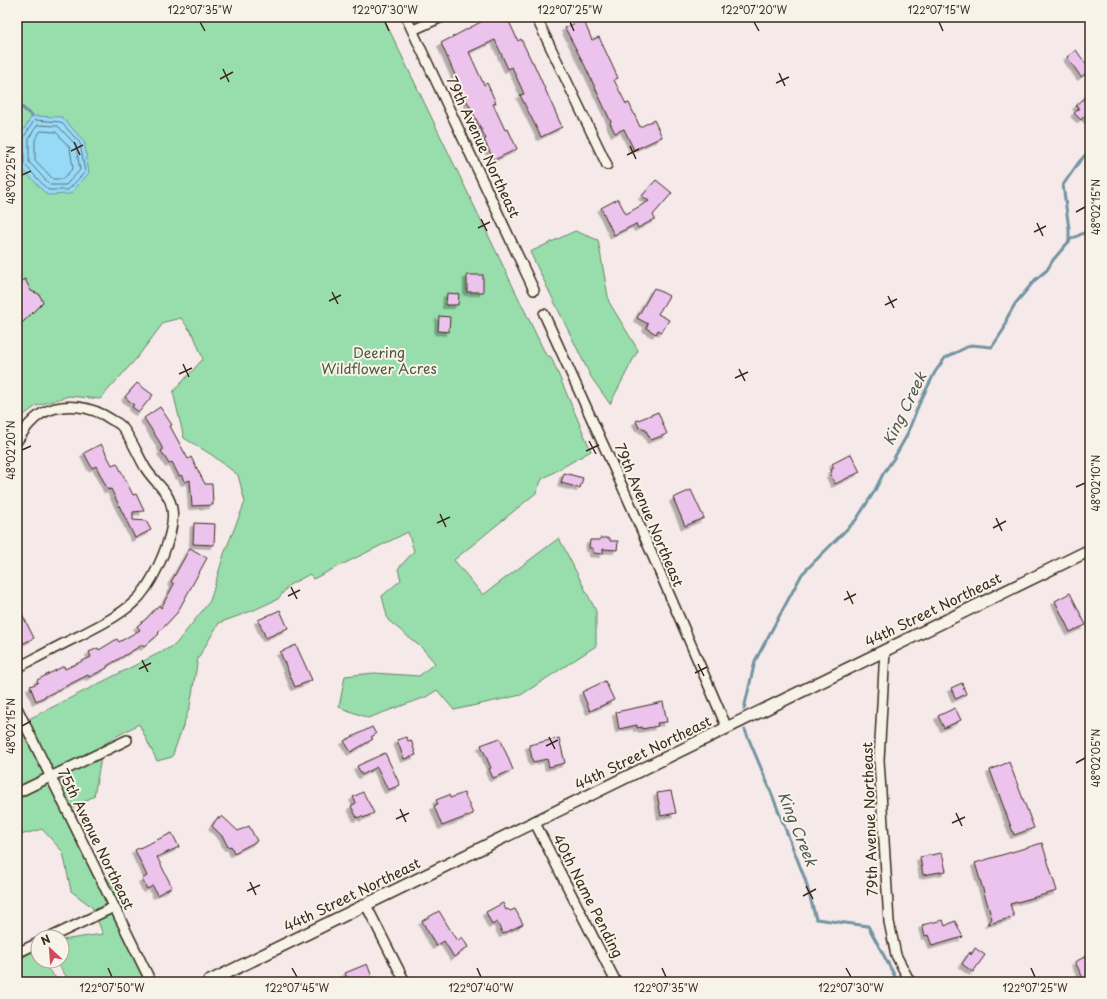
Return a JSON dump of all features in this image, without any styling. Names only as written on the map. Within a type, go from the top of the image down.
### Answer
[{"type":"street","name":"79th Avenue Northeast","points":[[406,17],[534,290]]},
{"type":"street","points":[[413,30],[442,17]]},
{"type":"street","points":[[536,17],[607,165]]},
{"type":"street","name":"79th Avenue Northeast","points":[[544,314],[632,508],[727,728]]},
{"type":"street","points":[[17,441],[28,424],[40,414],[53,408],[64,406],[94,410],[107,416],[121,426],[147,470],[168,496],[172,510],[171,528],[167,544],[153,576],[140,596],[122,611],[103,623],[17,668]]},
{"type":"street","name":"44th Street Northeast","points":[[208,982],[366,906],[1090,550]]},
{"type":"street","name":"79th Avenue Northeast","points":[[884,650],[879,760],[889,922],[896,956],[910,982]]},
{"type":"street","name":"75th Avenue Northeast","points":[[17,708],[151,982]]},
{"type":"street","points":[[17,793],[127,740]]},
{"type":"street","name":"40th Name Pending","points":[[535,823],[616,982]]},
{"type":"street","points":[[366,906],[405,982]]},
{"type":"street","points":[[68,929],[114,907]]},
{"type":"street","points":[[17,953],[30,947]]},
{"type":"green space","name":"Deering Wildflower Acres","points":[[17,17],[383,17],[546,355],[551,357],[591,451],[542,479],[536,493],[454,560],[483,595],[559,538],[596,611],[596,646],[521,695],[454,710],[437,690],[426,697],[368,718],[339,707],[345,676],[374,673],[419,676],[435,663],[422,648],[388,620],[382,596],[401,580],[398,569],[414,551],[408,532],[313,579],[310,574],[289,585],[278,599],[219,623],[198,658],[190,706],[172,757],[157,761],[139,724],[101,746],[100,764],[94,796],[68,811],[103,872],[120,896],[126,929],[153,982],[70,982],[61,969],[70,969],[70,939],[103,934],[92,907],[71,891],[63,852],[42,829],[17,836],[17,725],[175,645],[210,601],[224,554],[245,502],[238,475],[212,455],[184,438],[173,392],[203,359],[194,336],[181,318],[164,322],[136,359],[100,399],[69,396],[36,406],[17,420]]},
{"type":"green space","points":[[575,231],[598,240],[609,302],[638,350],[610,404],[591,377],[530,252]]},
{"type":"green space","points":[[30,953],[30,969],[48,969],[60,982],[17,982],[17,961]]},
{"type":"water","points":[[32,116],[62,117],[84,141],[89,173],[70,194],[47,195],[20,166],[20,136]]},
{"type":"building","points":[[490,17],[507,17],[518,41],[521,39],[533,62],[562,127],[541,137],[520,95],[524,94],[512,67],[508,69],[495,40],[469,52],[484,85],[487,83],[496,103],[493,104],[505,130],[508,129],[517,149],[494,160],[484,140],[486,139],[462,91],[441,43]]},
{"type":"building","points":[[583,19],[592,40],[599,37],[618,78],[614,80],[626,104],[629,103],[640,127],[654,120],[662,137],[634,150],[624,129],[615,133],[585,66],[565,28]]},
{"type":"building","points":[[1076,50],[1090,70],[1081,77],[1067,57]]},
{"type":"building","points":[[1090,93],[1090,122],[1084,116],[1081,120],[1074,113],[1079,109],[1076,106]]},
{"type":"building","points":[[656,180],[672,193],[653,215],[655,219],[638,228],[636,224],[614,235],[601,208],[618,199],[626,214],[649,201],[642,196]]},
{"type":"building","points":[[467,275],[483,275],[483,292],[467,292]]},
{"type":"building","points":[[25,279],[31,291],[39,294],[43,302],[17,328],[17,304],[19,302],[17,298],[17,283]]},
{"type":"building","points":[[654,288],[669,296],[658,314],[669,320],[662,332],[658,330],[656,334],[646,328],[648,324],[637,318]]},
{"type":"building","points":[[447,293],[459,294],[458,305],[446,305]]},
{"type":"building","points":[[439,316],[450,317],[449,332],[438,331]]},
{"type":"building","points":[[137,383],[153,395],[139,412],[132,407],[134,405],[125,397]]},
{"type":"building","points":[[160,407],[172,425],[170,426],[188,459],[191,457],[205,484],[212,484],[213,505],[192,506],[190,480],[185,482],[181,475],[179,476],[172,462],[169,464],[161,451],[163,450],[159,441],[144,418]]},
{"type":"building","points":[[658,412],[667,434],[651,440],[645,429],[643,430],[642,427],[639,428],[636,421]]},
{"type":"building","points":[[101,444],[112,465],[117,463],[133,495],[136,494],[144,511],[133,512],[133,520],[146,521],[151,530],[135,538],[111,489],[108,490],[96,466],[92,468],[84,453]]},
{"type":"building","points":[[851,454],[860,472],[835,484],[830,474],[832,472],[831,470],[834,468],[832,464]]},
{"type":"building","points":[[564,473],[583,478],[580,488],[561,483]]},
{"type":"building","points":[[691,490],[704,518],[685,526],[673,498]]},
{"type":"building","points":[[194,523],[215,524],[214,545],[193,544]]},
{"type":"building","points":[[600,538],[610,538],[610,541],[618,541],[617,550],[603,549],[603,554],[593,553],[593,548],[589,548],[590,540],[600,540]]},
{"type":"building","points":[[190,548],[207,558],[177,613],[158,633],[159,634],[144,647],[142,645],[107,666],[107,668],[89,677],[88,675],[36,701],[30,686],[38,683],[37,680],[64,666],[65,669],[91,657],[89,652],[98,648],[99,650],[117,639],[119,642],[140,630],[137,626],[159,605],[161,608],[174,584],[171,582]]},
{"type":"building","points":[[1070,593],[1086,625],[1070,632],[1055,601]]},
{"type":"building","points":[[17,604],[34,638],[20,645],[17,640]]},
{"type":"building","points":[[280,610],[288,628],[266,638],[258,620]]},
{"type":"building","points":[[296,645],[312,680],[295,687],[280,652]]},
{"type":"building","points":[[605,681],[614,700],[590,711],[582,692]]},
{"type":"building","points":[[962,683],[966,694],[956,699],[951,688]]},
{"type":"building","points":[[663,702],[667,722],[657,723],[658,726],[642,729],[642,727],[637,728],[637,725],[619,729],[616,712]]},
{"type":"building","points":[[955,708],[961,720],[944,728],[938,716]]},
{"type":"building","points":[[372,727],[376,734],[371,737],[373,739],[351,752],[344,741]]},
{"type":"building","points":[[406,737],[408,741],[411,740],[416,755],[404,759],[397,740]]},
{"type":"building","points":[[500,738],[513,770],[493,778],[489,769],[491,768],[481,745]]},
{"type":"building","points":[[559,738],[565,763],[549,767],[547,759],[533,762],[529,745]]},
{"type":"building","points":[[385,753],[400,785],[388,790],[377,767],[362,775],[357,766]]},
{"type":"building","points":[[1009,762],[1034,828],[1014,835],[990,770]]},
{"type":"building","points":[[671,791],[676,813],[661,816],[657,793]]},
{"type":"building","points":[[363,792],[374,813],[363,818],[362,816],[357,818],[351,806],[356,803],[353,797]]},
{"type":"building","points":[[464,793],[473,814],[442,826],[434,806],[438,804],[436,800],[449,795],[450,798]]},
{"type":"building","points":[[222,816],[238,831],[249,826],[257,841],[234,853],[231,846],[228,847],[223,837],[212,826],[218,817],[219,819]]},
{"type":"building","points":[[172,833],[179,847],[157,857],[172,887],[157,895],[153,886],[147,889],[142,879],[147,876],[135,850]]},
{"type":"building","points":[[1042,843],[1057,891],[1010,904],[1014,917],[988,924],[992,919],[975,863]]},
{"type":"building","points":[[942,853],[946,871],[923,875],[920,857]]},
{"type":"building","points":[[503,903],[506,910],[508,909],[510,911],[515,909],[523,924],[503,934],[497,922],[492,925],[486,912]]},
{"type":"building","points":[[439,911],[457,941],[462,937],[468,947],[454,957],[444,941],[436,946],[422,921]]},
{"type":"building","points":[[943,920],[945,926],[955,921],[963,937],[932,946],[928,935],[925,936],[922,925]]},
{"type":"building","points":[[975,948],[985,955],[973,972],[962,964],[970,952],[971,955]]},
{"type":"building","points":[[1090,954],[1090,982],[1085,982],[1075,962]]},
{"type":"building","points":[[367,964],[374,982],[349,982],[345,973]]},
{"type":"waterway","points":[[17,103],[32,116]]},
{"type":"waterway","name":"King Creek","points":[[1069,242],[1069,229],[1063,185],[1079,162],[1090,150]]},
{"type":"waterway","name":"King Creek","points":[[744,709],[755,661],[802,574],[856,520],[906,437],[919,404],[935,372],[945,358],[971,345],[992,347],[1004,329],[1007,318],[1015,304],[1035,280],[1047,270],[1053,260],[1071,239],[1090,230]]},
{"type":"waterway","name":"King Creek","points":[[745,730],[805,879],[816,919],[868,926],[898,982]]}]
